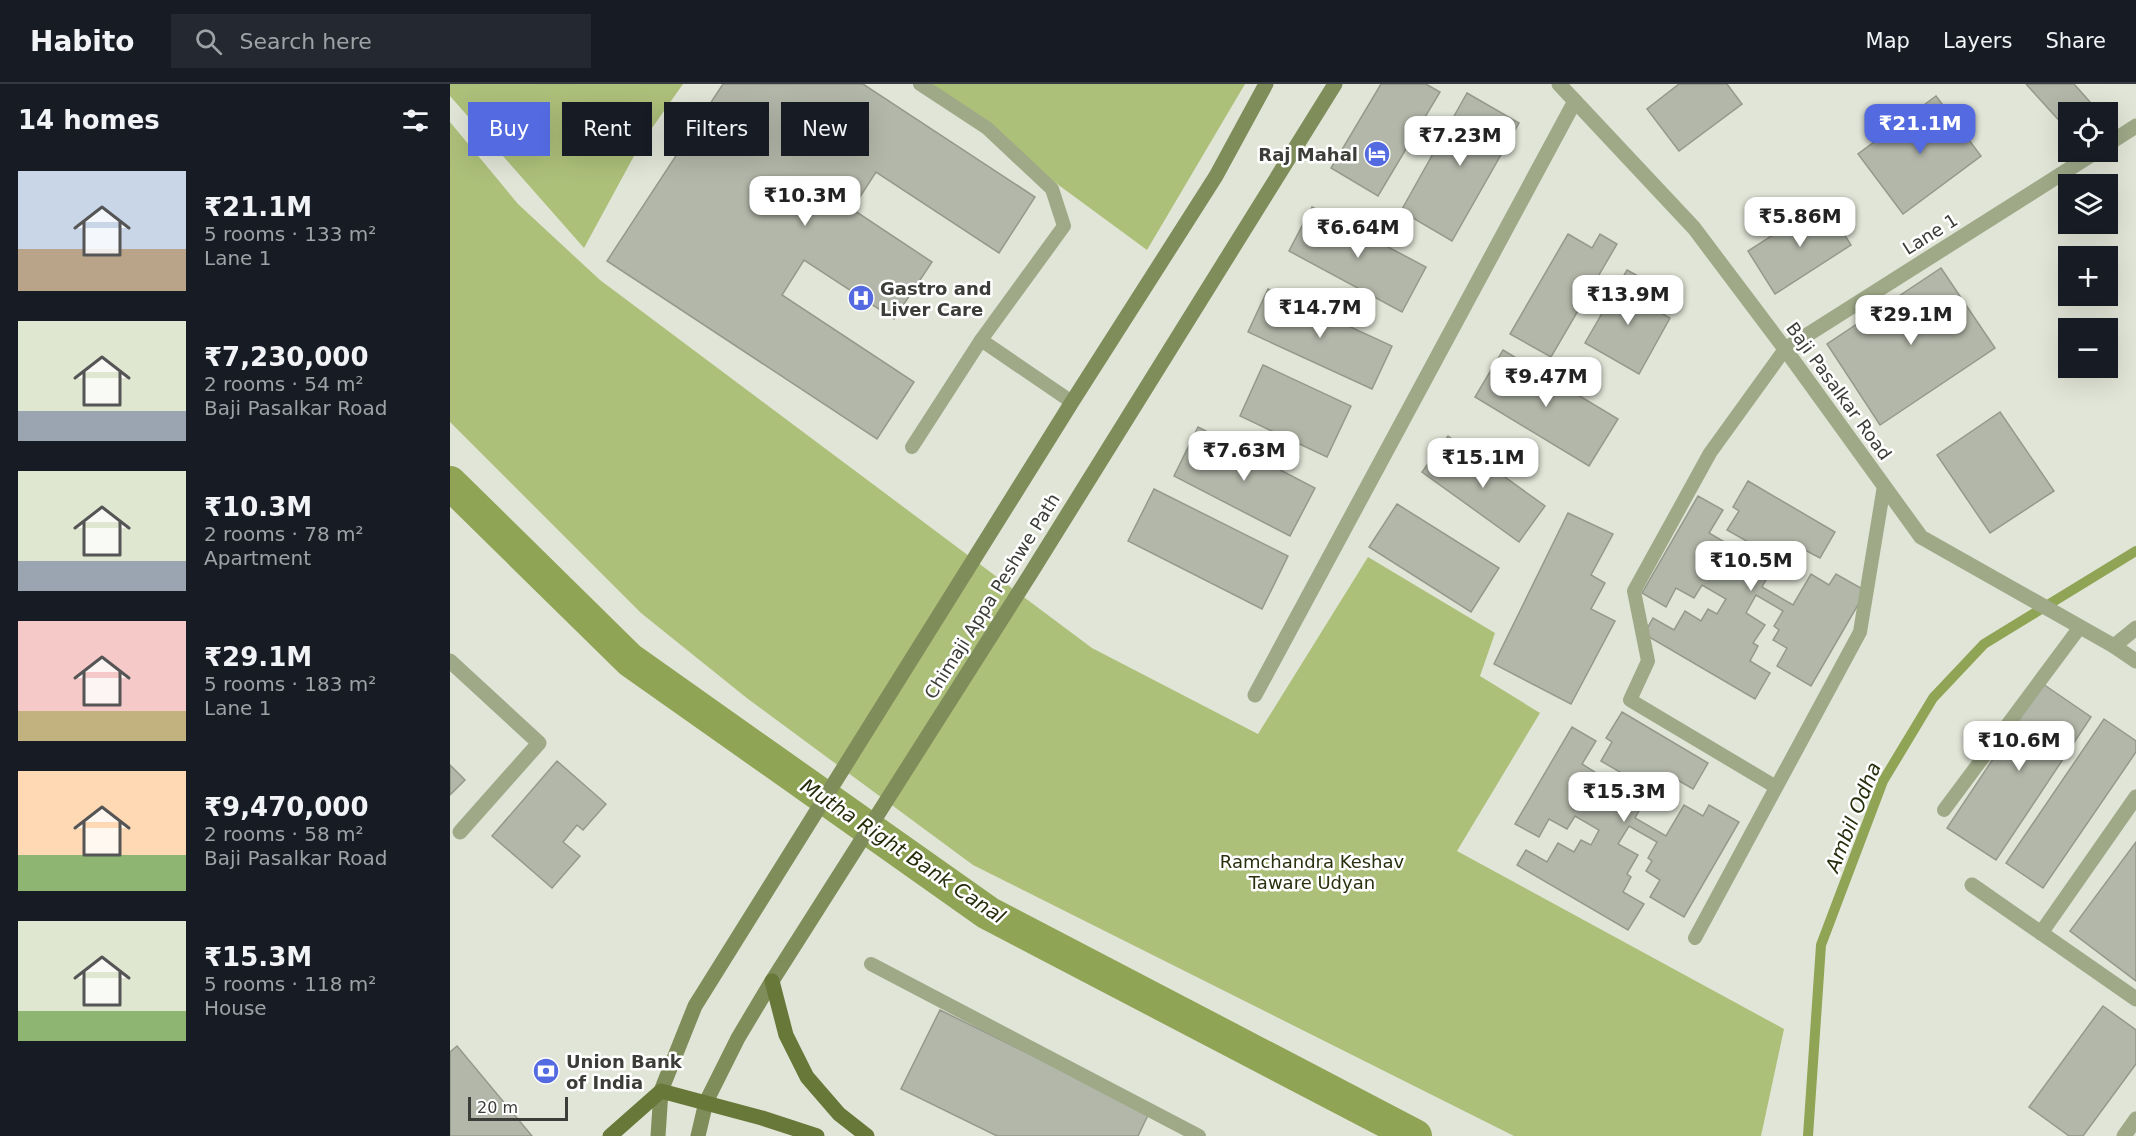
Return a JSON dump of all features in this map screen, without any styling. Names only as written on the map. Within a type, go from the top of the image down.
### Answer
[{"type":"main road","name":"Chimaji Appa Peshwe Path","points":[[658,1136],[661,1091],[695,1006],[1072,402],[1216,176],[1266,84]]},
{"type":"main road","name":"Chimaji Appa Peshwe Path","points":[[698,1136],[706,1102],[738,1038],[772,981],[1031,573],[1335,84]]},
{"type":"main road","points":[[772,981],[786,1035],[807,1077],[839,1114],[867,1136]]},
{"type":"main road","name":"Chimaji Appa Peshwe Path","points":[[610,1136],[661,1091]]},
{"type":"main road","points":[[661,1091],[706,1102],[817,1136]]},
{"type":"street","name":"Baji Pasalkar Road","points":[[1559,84],[1694,228],[1921,537],[2115,646],[2136,661]]},
{"type":"street","points":[[1255,694],[1575,101]]},
{"type":"street","points":[[2118,138],[2136,126]]},
{"type":"street","name":"Lane 1","points":[[1785,350],[2080,162]]},
{"type":"street","points":[[2115,646],[2136,628]]},
{"type":"street","points":[[450,661],[539,743],[460,832]]},
{"type":"street","points":[[2041,933],[2136,797]]},
{"type":"street","points":[[1972,885],[2136,999]]},
{"type":"street","points":[[2124,1136],[2136,1119]]},
{"type":"lane","points":[[912,447],[981,340],[1064,226],[1052,189],[987,128],[920,84]]},
{"type":"lane","points":[[981,340],[1072,402]]},
{"type":"lane","points":[[1776,787],[1630,700],[1647,661],[1634,591],[1710,453],[1785,350]]},
{"type":"lane","points":[[1695,938],[1860,632],[1884,486]]},
{"type":"lane","points":[[1944,810],[2080,627]]},
{"type":"lane","points":[[871,964],[1199,1136]]},
{"type":"green space","points":[[450,84],[683,84],[670,102],[664,102],[664,111],[652,128],[652,102],[562,102],[562,156],[634,156],[584,248],[503,156],[550,156],[550,102],[468,102],[468,116],[450,96]]},
{"type":"green space","points":[[921,84],[1245,84],[1147,250]]},
{"type":"green space","name":"Ramchandra Keshav Taware Udyan","points":[[450,122],[468,144],[468,156],[478,156],[518,204],[600,280],[1092,648],[1258,734],[1368,557],[1495,633],[1480,676],[1540,713],[1457,851],[1784,1029],[1761,1136],[1514,1136],[973,865],[748,699],[641,613],[450,422]]},
{"type":"building","points":[[723,84],[863,84],[1035,197],[999,253],[876,172],[852,209],[932,262],[894,319],[804,260],[782,295],[914,382],[877,439],[607,261],[676,156],[769,156],[769,102],[711,102]]},
{"type":"building","points":[[1381,84],[1426,84],[1440,92],[1378,196],[1331,168]]},
{"type":"building","points":[[1679,84],[1727,84],[1742,104],[1679,151],[1647,109]]},
{"type":"building","points":[[2026,84],[2074,84],[2090,102],[2058,102],[2058,119]]},
{"type":"building","points":[[1467,93],[1519,123],[1452,241],[1401,211]]},
{"type":"building","points":[[1936,96],[1981,156],[1903,214],[1858,154]]},
{"type":"building","points":[[1824,202],[1851,245],[1775,294],[1748,251]]},
{"type":"building","points":[[1312,207],[1426,267],[1402,312],[1289,251]]},
{"type":"building","points":[[1568,234],[1592,248],[1600,234],[1617,244],[1551,357],[1510,334]]},
{"type":"building","points":[[1941,268],[1995,348],[1880,425],[1827,344]]},
{"type":"building","points":[[1627,270],[1647,281],[1636,299],[1670,318],[1639,374],[1585,343]]},
{"type":"building","points":[[1268,289],[1392,346],[1372,389],[1248,332]]},
{"type":"building","points":[[1503,350],[1618,419],[1589,466],[1475,397]]},
{"type":"building","points":[[1263,365],[1351,406],[1327,457],[1240,416]]},
{"type":"building","points":[[2000,412],[2054,491],[1990,533],[1937,455]]},
{"type":"building","points":[[1198,427],[1315,488],[1290,536],[1174,476]]},
{"type":"building","points":[[1448,436],[1545,506],[1519,542],[1422,472]]},
{"type":"building","points":[[1748,481],[1835,532],[1820,558],[1803,549],[1791,568],[1764,553],[1758,563],[1771,571],[1762,587],[1793,605],[1811,574],[1829,585],[1836,574],[1866,591],[1811,686],[1777,666],[1787,648],[1773,640],[1779,630],[1774,626],[1783,611],[1756,595],[1746,613],[1765,625],[1753,643],[1758,646],[1750,661],[1770,673],[1755,699],[1644,634],[1653,618],[1674,630],[1685,611],[1701,621],[1708,609],[1717,614],[1726,599],[1702,585],[1694,598],[1676,588],[1666,607],[1642,593],[1698,496],[1723,510],[1709,533],[1728,544],[1718,562],[1728,568],[1739,550],[1752,558],[1759,548],[1727,530],[1739,511],[1733,507]]},
{"type":"building","points":[[1154,489],[1288,556],[1262,609],[1128,541]]},
{"type":"building","points":[[1397,504],[1499,568],[1471,612],[1369,547]]},
{"type":"building","points":[[1568,513],[1613,534],[1591,575],[1605,583],[1591,609],[1615,621],[1571,704],[1494,664]]},
{"type":"building","points":[[2043,684],[2091,717],[1996,860],[1947,828]]},
{"type":"building","points":[[1622,712],[1708,763],[1693,789],[1676,779],[1665,800],[1637,783],[1631,794],[1644,802],[1635,818],[1666,836],[1684,805],[1703,816],[1709,805],[1739,822],[1684,917],[1650,897],[1660,880],[1646,871],[1652,861],[1648,858],[1657,842],[1629,826],[1618,844],[1638,855],[1627,874],[1631,877],[1623,892],[1644,904],[1628,930],[1517,865],[1526,850],[1547,862],[1558,843],[1574,852],[1581,840],[1591,845],[1599,830],[1575,816],[1567,829],[1549,819],[1539,837],[1515,824],[1572,727],[1596,741],[1582,764],[1601,776],[1591,794],[1601,799],[1612,781],[1626,790],[1632,779],[1601,761],[1612,742],[1606,738]]},
{"type":"building","points":[[2104,719],[2136,741],[2136,752],[2043,888],[2006,863]]},
{"type":"building","points":[[557,761],[606,804],[583,830],[577,825],[563,842],[580,856],[552,888],[492,836]]},
{"type":"building","points":[[450,765],[465,780],[450,795]]},
{"type":"building","points":[[2136,842],[2136,981],[2070,931]]},
{"type":"building","points":[[2103,1006],[2136,1030],[2136,1064],[2083,1136],[2069,1136],[2029,1107]]},
{"type":"building","points":[[940,1010],[1149,1113],[1138,1136],[997,1136],[901,1089]]},
{"type":"building","points":[[457,1046],[532,1136],[450,1136],[450,1052]]},
{"type":"waterway","name":"Mutha Right Bank Canal","points":[[450,483],[630,660],[988,913],[1415,1136]]},
{"type":"waterway","name":"Ambil Odha","points":[[1808,1136],[1821,945],[1883,781],[1933,698],[1984,644],[2136,551]]},
{"type":"place","name":"Raj Mahal","points":[[1377,154]]},
{"type":"place","name":"Gastro and Liver Care","points":[[861,298]]},
{"type":"place","name":"Union Bank of India","points":[[546,1071]]}]
